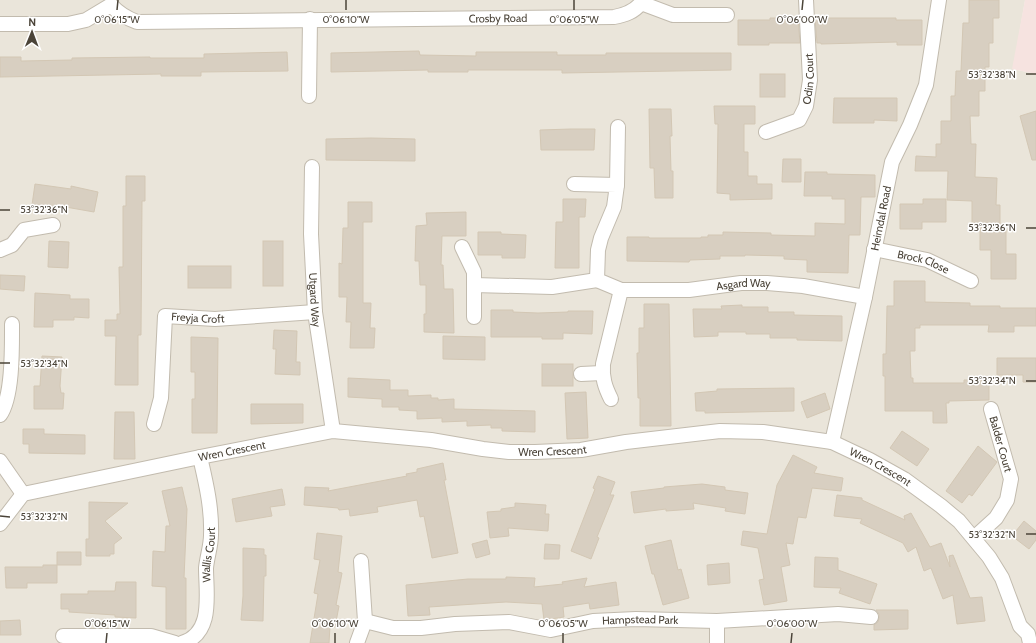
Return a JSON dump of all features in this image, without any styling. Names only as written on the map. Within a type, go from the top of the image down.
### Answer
[{"type":"street","name":"Odin Court","points":[[766,132],[799,120],[806,106],[810,80],[806,0]]},
{"type":"street","name":"Heimdal Road","points":[[832,442],[865,297],[892,162],[910,125],[926,86],[939,0]]},
{"type":"street","name":"Crosby Road","points":[[0,24],[68,24],[86,20],[110,2],[118,13],[137,22],[614,17],[623,16],[636,9],[641,2],[673,15],[727,15]]},
{"type":"street","points":[[309,96],[310,19]]},
{"type":"street","points":[[474,285],[552,286],[597,280],[598,250],[601,238],[614,207],[618,127]]},
{"type":"street","name":"Utgard Way","points":[[312,167],[311,234],[315,312],[333,431]]},
{"type":"street","points":[[574,184],[616,185]]},
{"type":"street","points":[[0,250],[12,245],[24,230],[53,225]]},
{"type":"street","points":[[462,247],[474,272],[474,317]]},
{"type":"street","name":"Brock Close","points":[[874,249],[927,260],[971,281]]},
{"type":"street","name":"Asgard Way","points":[[597,280],[621,290],[689,290],[741,283],[767,283],[803,286],[865,297]]},
{"type":"street","points":[[611,399],[604,383],[602,373],[606,346],[621,290]]},
{"type":"street","name":"Freyja Croft","points":[[154,424],[161,398],[165,316],[215,319],[315,312]]},
{"type":"street","points":[[0,415],[4,409],[12,366],[12,324]]},
{"type":"street","points":[[581,374],[602,373]]},
{"type":"street","name":"Balder Court","points":[[974,538],[996,518],[1007,500],[1011,479],[991,409]]},
{"type":"street","name":"Wren Crescent","points":[[23,494],[333,431],[431,440],[509,452],[580,450],[649,439],[720,431],[763,432],[832,442],[870,460],[904,479],[959,521],[989,557],[1002,578],[1020,626],[1028,634],[1030,643]]},
{"type":"street","name":"Wallis Court","points":[[182,643],[191,639],[203,627],[208,598],[206,568],[211,536],[210,503],[200,457]]},
{"type":"street","points":[[0,461],[23,494],[0,524]]},
{"type":"street","points":[[357,643],[365,621],[361,561]]},
{"type":"street","name":"Hampstead Park","points":[[365,621],[393,628],[421,628],[455,624],[509,622],[551,637],[593,621],[636,619],[717,621],[838,614],[870,618]]},
{"type":"street","points":[[717,621],[717,643]]},
{"type":"street","points":[[63,636],[151,636],[175,643]]},
{"type":"shaded area","points":[[0,0],[1025,0],[1013,69],[1036,74],[1036,643],[0,643]]},
{"type":"shaded area","points":[[1025,0],[1036,0],[1036,74],[1012,69]]},
{"type":"building","points":[[969,0],[999,0],[999,18],[993,18],[993,43],[989,43],[989,67],[985,67],[985,91],[979,91],[979,116],[970,116],[971,144],[976,144],[975,177],[997,178],[996,205],[1000,205],[1000,229],[1006,229],[1006,254],[1016,254],[1016,279],[991,279],[991,250],[980,250],[980,225],[972,225],[972,201],[947,200],[948,171],[915,171],[916,156],[936,157],[936,144],[941,144],[941,121],[951,121],[951,96],[955,96],[956,71],[961,71],[963,23],[969,23]]},
{"type":"building","points":[[770,18],[798,18],[800,43],[738,45],[738,20],[770,20]]},
{"type":"building","points":[[815,18],[896,18],[896,20],[922,20],[922,45],[897,45],[897,42],[817,43]]},
{"type":"building","points":[[419,51],[420,55],[476,56],[476,52],[557,52],[557,55],[606,55],[606,53],[731,53],[731,70],[562,73],[562,70],[331,72],[331,53]]},
{"type":"building","points":[[287,52],[288,71],[201,72],[201,76],[161,76],[161,74],[0,77],[0,57],[21,57],[21,61],[72,60],[72,58],[204,58],[204,54]]},
{"type":"building","points":[[760,74],[785,74],[785,97],[760,97]]},
{"type":"building","points":[[834,98],[897,98],[897,121],[874,120],[874,123],[833,123]]},
{"type":"building","points":[[714,106],[755,106],[755,124],[744,124],[744,152],[748,152],[748,176],[757,176],[757,184],[772,184],[772,199],[730,200],[730,194],[717,193],[718,124],[715,124]]},
{"type":"building","points":[[649,109],[671,109],[672,136],[670,136],[671,171],[673,171],[673,198],[655,198],[654,168],[650,168]]},
{"type":"building","points":[[1036,111],[1036,160],[1032,160],[1020,116]]},
{"type":"building","points":[[595,129],[594,150],[541,150],[540,130]]},
{"type":"building","points":[[326,139],[415,139],[415,161],[326,160]]},
{"type":"building","points":[[783,159],[801,159],[801,182],[782,182]]},
{"type":"building","points":[[805,172],[875,175],[875,197],[861,197],[860,235],[849,235],[848,273],[807,272],[807,260],[784,259],[784,256],[720,256],[720,259],[690,260],[689,262],[627,261],[627,237],[701,238],[708,237],[708,235],[723,235],[723,232],[815,236],[815,223],[845,224],[845,199],[832,199],[832,196],[804,196]]},
{"type":"building","points":[[126,176],[145,176],[145,201],[142,201],[141,335],[138,335],[138,385],[115,385],[116,336],[105,336],[105,320],[117,320],[117,314],[120,314],[119,267],[123,267],[123,206],[126,206]]},
{"type":"building","points":[[35,184],[71,189],[71,186],[98,192],[94,212],[60,206],[59,209],[32,205]]},
{"type":"building","points":[[563,199],[586,199],[585,217],[579,217],[579,268],[555,268],[556,222],[563,222]]},
{"type":"building","points":[[923,199],[946,199],[946,222],[922,222],[922,229],[900,229],[900,204],[923,204]]},
{"type":"building","points":[[348,202],[372,202],[372,222],[363,222],[363,303],[371,303],[370,328],[375,328],[374,348],[350,348],[351,322],[346,322],[347,297],[339,297],[339,263],[342,264],[343,228],[348,228]]},
{"type":"building","points":[[466,212],[466,236],[442,236],[441,265],[443,265],[444,289],[453,289],[454,333],[424,332],[424,314],[426,314],[426,285],[420,285],[419,261],[415,261],[416,226],[427,225],[426,213]]},
{"type":"building","points":[[478,232],[501,232],[501,234],[526,235],[525,258],[502,258],[502,255],[478,255]]},
{"type":"building","points":[[49,241],[69,242],[68,268],[48,267]]},
{"type":"building","points":[[263,241],[283,241],[283,286],[263,286]]},
{"type":"building","points":[[188,266],[231,266],[231,288],[188,288]]},
{"type":"building","points":[[0,275],[25,276],[24,291],[0,289]]},
{"type":"building","points":[[894,281],[925,281],[925,302],[970,303],[970,306],[1000,306],[1000,308],[1036,308],[1036,326],[1014,326],[1014,332],[988,332],[989,325],[920,325],[920,328],[915,328],[915,351],[910,351],[911,378],[913,378],[913,383],[964,383],[964,380],[989,380],[989,400],[949,401],[949,403],[946,403],[947,423],[933,423],[933,411],[885,411],[885,376],[883,376],[883,354],[886,354],[887,306],[894,306]]},
{"type":"building","points":[[35,293],[70,295],[70,299],[89,299],[89,318],[74,317],[74,320],[53,320],[53,327],[34,327]]},
{"type":"building","points":[[644,304],[669,304],[671,426],[640,426],[637,353],[639,353],[639,328],[644,328]]},
{"type":"building","points":[[742,305],[742,307],[768,307],[768,312],[794,312],[794,315],[842,316],[842,341],[770,338],[770,334],[746,334],[746,332],[718,332],[718,336],[694,337],[693,309],[722,309],[721,306]]},
{"type":"building","points":[[491,310],[513,310],[513,312],[538,313],[593,311],[592,334],[563,333],[563,339],[542,339],[542,337],[491,337]]},
{"type":"building","points":[[274,330],[297,331],[296,362],[300,362],[300,375],[275,374],[276,349],[273,349]]},
{"type":"building","points":[[443,336],[485,337],[485,360],[443,359]]},
{"type":"building","points":[[191,337],[218,338],[217,433],[192,433],[192,399],[195,399],[195,372],[191,372]]},
{"type":"building","points":[[42,356],[62,357],[60,386],[61,393],[64,393],[63,409],[34,409],[34,386],[40,386]]},
{"type":"building","points":[[997,358],[1036,358],[1036,382],[1023,382],[1023,375],[997,375]]},
{"type":"building","points":[[542,364],[573,364],[573,386],[542,386]]},
{"type":"building","points":[[348,378],[390,380],[390,390],[408,390],[408,396],[431,395],[431,398],[438,398],[438,400],[454,399],[454,409],[535,411],[535,432],[502,431],[502,428],[491,428],[491,425],[467,426],[467,421],[442,422],[442,418],[417,419],[417,411],[399,410],[399,407],[382,407],[382,399],[348,397]]},
{"type":"building","points":[[794,388],[794,411],[705,413],[705,411],[696,411],[695,393],[717,391],[717,389]]},
{"type":"building","points":[[586,392],[588,438],[567,439],[565,393]]},
{"type":"building","points":[[825,393],[830,409],[807,418],[801,402]]},
{"type":"building","points":[[251,404],[303,404],[303,423],[251,424]]},
{"type":"building","points":[[115,412],[134,412],[135,459],[114,459]]},
{"type":"building","points":[[23,429],[44,429],[44,434],[85,435],[85,454],[29,453],[29,444],[23,444]]},
{"type":"building","points":[[902,431],[929,449],[917,466],[890,448]]},
{"type":"building","points":[[978,446],[997,462],[972,496],[969,494],[962,503],[946,491]]},
{"type":"building","points":[[793,455],[817,467],[814,473],[843,478],[841,491],[812,488],[806,518],[798,517],[793,544],[786,543],[790,565],[781,567],[787,601],[764,605],[759,580],[764,579],[758,548],[741,545],[743,531],[767,534],[777,485]]},
{"type":"building","points":[[443,463],[446,480],[444,480],[458,553],[432,558],[424,516],[420,517],[417,500],[377,507],[378,512],[350,516],[349,509],[339,510],[338,508],[304,505],[305,487],[329,488],[328,491],[407,476],[406,474],[417,472],[417,469]]},
{"type":"building","points":[[598,476],[615,482],[610,495],[614,495],[597,537],[599,538],[591,559],[571,551],[595,489],[593,488]]},
{"type":"building","points":[[702,484],[725,487],[725,490],[748,493],[745,514],[725,511],[726,508],[693,503],[694,509],[666,511],[666,509],[634,513],[631,492],[664,487]]},
{"type":"building","points":[[182,487],[187,509],[184,578],[186,578],[186,629],[166,629],[166,587],[152,586],[153,551],[165,552],[166,526],[170,526],[162,491]]},
{"type":"building","points":[[282,489],[285,505],[270,507],[272,516],[236,522],[232,499]]},
{"type":"building","points":[[837,495],[862,498],[862,500],[905,520],[904,516],[911,513],[930,547],[941,543],[950,567],[949,556],[953,555],[970,598],[982,597],[985,621],[957,624],[953,595],[943,599],[931,568],[924,571],[916,547],[908,552],[903,543],[860,523],[862,519],[834,516]]},
{"type":"building","points":[[89,502],[128,503],[105,521],[122,538],[114,544],[114,554],[110,554],[110,556],[86,556],[86,539],[89,539]]},
{"type":"building","points":[[515,503],[546,505],[545,514],[549,514],[548,531],[508,528],[509,536],[490,538],[487,512],[501,511],[501,509],[515,507]]},
{"type":"building","points":[[1024,521],[1036,531],[1036,540],[1029,549],[1012,536]]},
{"type":"building","points":[[317,533],[342,536],[338,572],[342,573],[336,605],[339,606],[335,627],[330,626],[329,643],[310,643],[318,594],[314,593],[320,560],[314,559]]},
{"type":"building","points":[[487,540],[490,554],[476,558],[472,544]]},
{"type":"building","points":[[671,540],[678,570],[681,569],[689,598],[663,605],[654,574],[652,574],[645,546]]},
{"type":"building","points":[[545,544],[560,545],[559,559],[544,559]]},
{"type":"building","points":[[243,548],[264,549],[264,555],[266,555],[263,621],[241,620],[243,596]]},
{"type":"building","points":[[57,552],[81,552],[81,565],[57,565]]},
{"type":"building","points":[[815,557],[838,558],[838,570],[877,584],[870,604],[839,593],[841,588],[814,587]]},
{"type":"building","points":[[729,563],[730,583],[708,585],[707,565]]},
{"type":"building","points":[[43,565],[57,565],[57,583],[27,583],[27,588],[6,588],[5,567],[43,567]]},
{"type":"building","points":[[506,577],[535,578],[534,587],[563,584],[562,582],[587,578],[584,587],[616,582],[619,605],[590,609],[589,603],[563,607],[564,617],[544,620],[542,604],[506,602],[429,607],[430,615],[408,616],[406,585],[468,579],[506,579]]},
{"type":"building","points":[[116,582],[136,582],[136,618],[69,612],[69,609],[61,609],[61,594],[88,594],[88,591],[115,591]]},
{"type":"building","points":[[876,610],[908,610],[908,629],[874,630],[874,625],[878,622],[879,618],[879,614]]},
{"type":"building","points":[[20,620],[21,635],[0,635],[0,621]]}]
